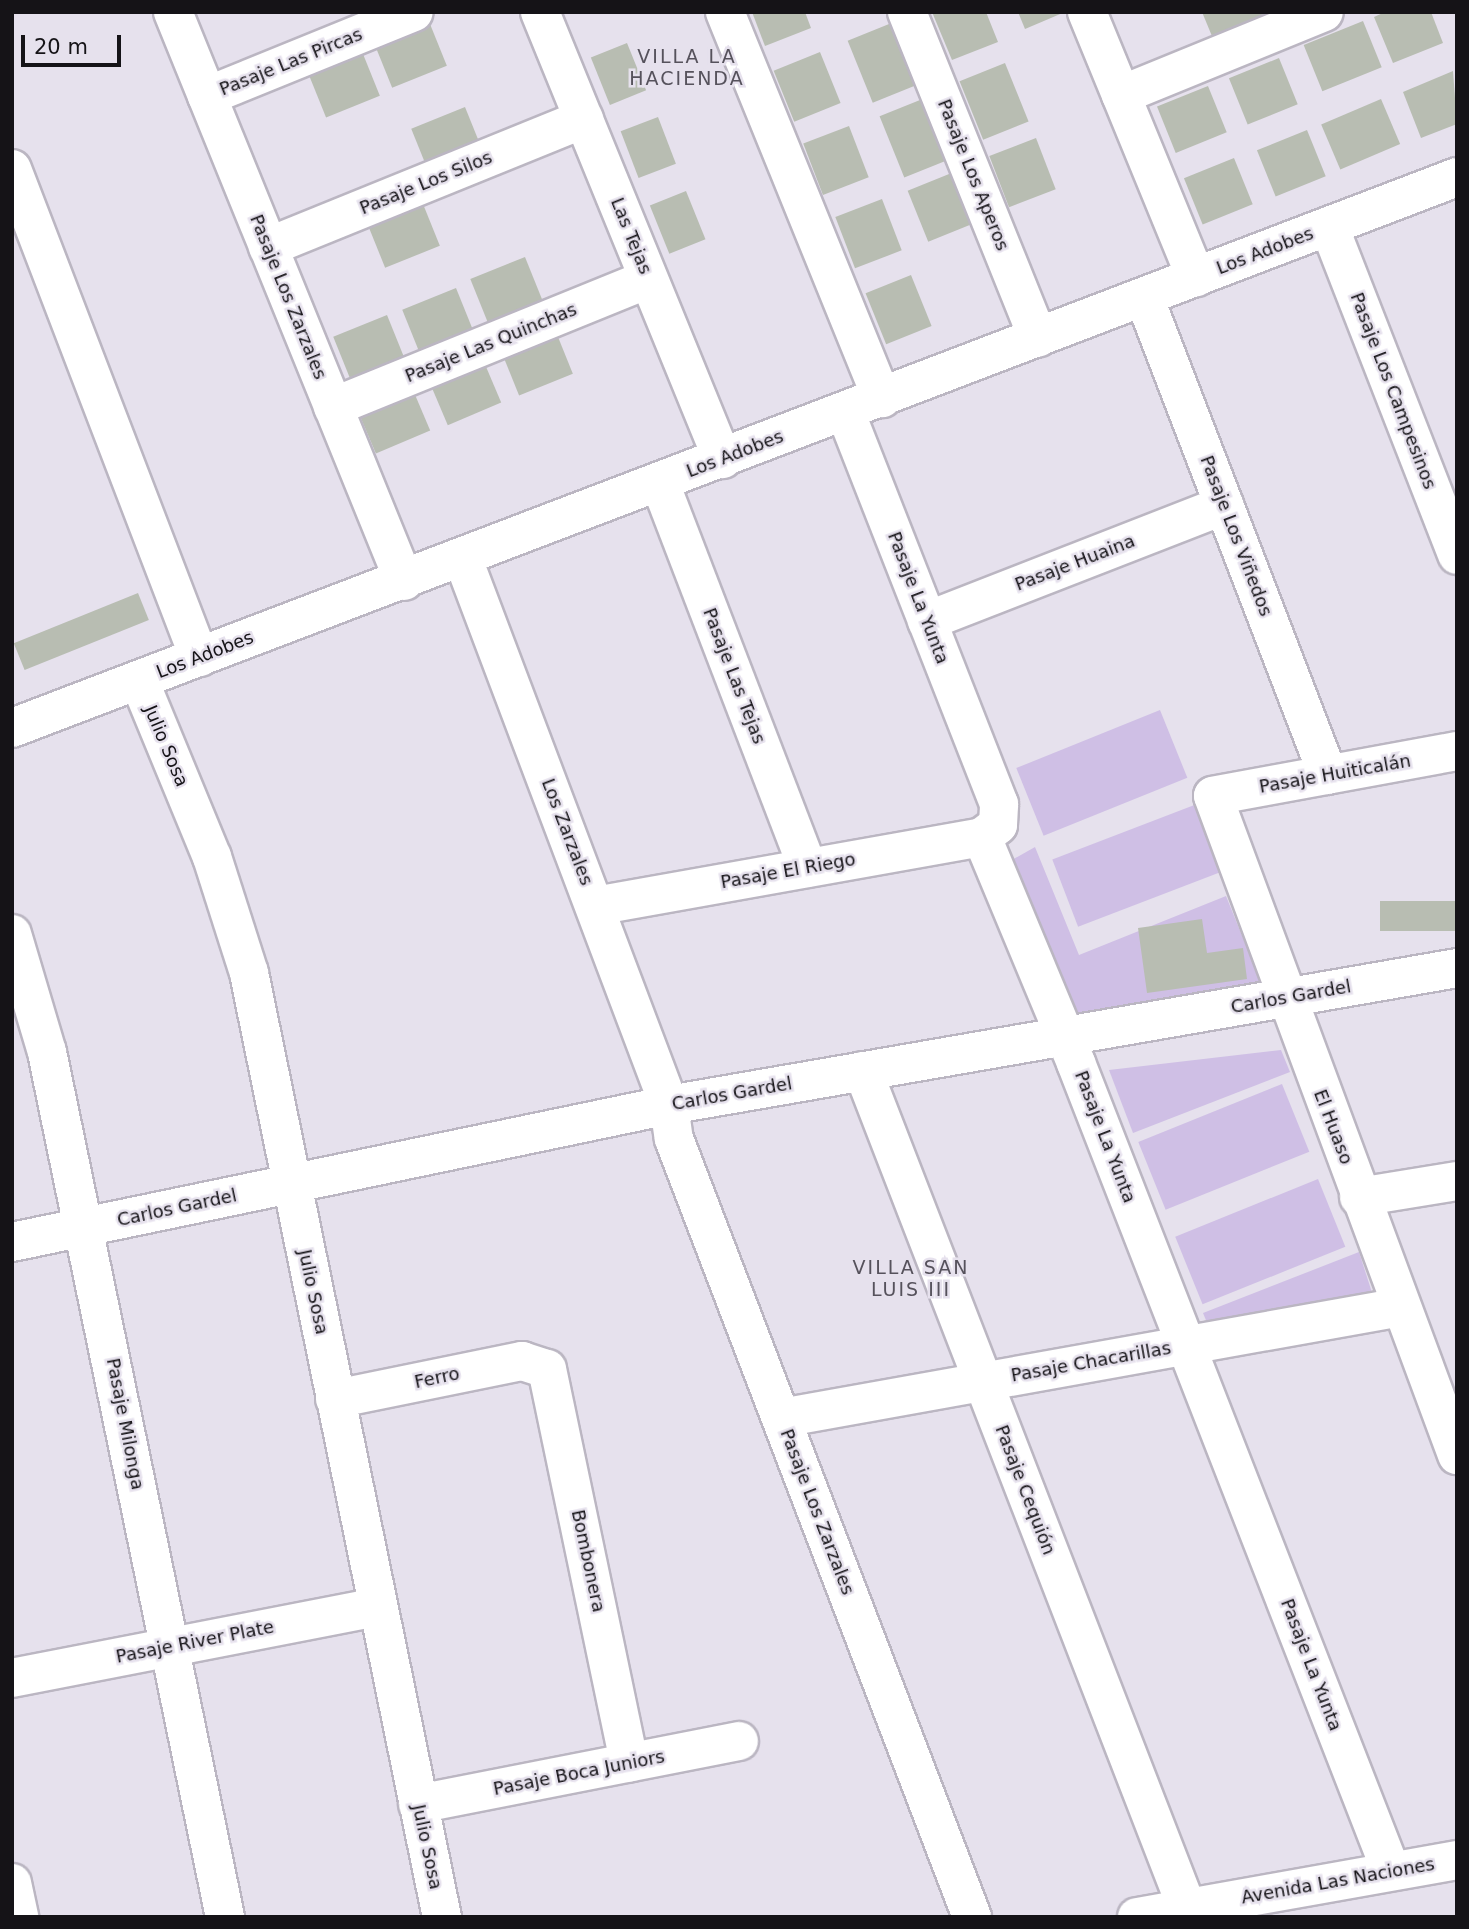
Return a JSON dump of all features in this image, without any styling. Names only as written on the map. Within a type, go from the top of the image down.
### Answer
[{"type":"street","name":"Pasaje Los Zarzales","points":[[173,12],[404,581]]},
{"type":"street","name":"Pasaje Las Pircas","points":[[207,96],[354,24],[414,12]]},
{"type":"street","name":"Las Tejas","points":[[540,12],[722,459]]},
{"type":"street","points":[[724,12],[882,398]]},
{"type":"street","name":"Pasaje Los Aperos","points":[[907,12],[1038,338]]},
{"type":"street","points":[[1087,12],[1196,278]]},
{"type":"street","points":[[1121,95],[1324,12]]},
{"type":"street","name":"Pasaje Los Silos","points":[[268,247],[583,119]]},
{"type":"street","points":[[12,169],[199,657]]},
{"type":"street","name":"Los Adobes","points":[[12,728],[463,559],[1457,177]]},
{"type":"street","name":"Pasaje Los Campesinos","points":[[1329,226],[1457,555]]},
{"type":"street","name":"Pasaje Las Quinchas","points":[[333,407],[648,279]]},
{"type":"street","name":"Pasaje Los Viñedos","points":[[1144,297],[1328,775]]},
{"type":"street","name":"Pasaje La Yunta","points":[[845,412],[999,804],[998,825],[982,837],[1186,1345],[1391,1871]]},
{"type":"street","name":"Pasaje Las Tejas","points":[[660,483],[808,868]]},
{"type":"street","name":"Pasaje Huaina","points":[[927,621],[1224,505]]},
{"type":"street","name":"Los Zarzales","points":[[463,559],[669,1105]]},
{"type":"street","name":"Julio Sosa","points":[[139,680],[238,932],[442,1917]]},
{"type":"street","name":"Pasaje Huiticalán","points":[[1213,796],[1457,751]]},
{"type":"street","name":"El Huaso","points":[[1213,796],[1284,998],[1401,1307],[1445,1390],[1457,1455]]},
{"type":"street","name":"Pasaje El Riego","points":[[595,906],[982,837]]},
{"type":"street","name":"Pasaje Milonga","points":[[12,934],[34,995],[85,1227],[225,1917]]},
{"type":"street","name":"Carlos Gardel","points":[[12,1242],[669,1105],[1457,968]]},
{"type":"street","name":"Pasaje Cequión","points":[[863,1071],[1187,1908]]},
{"type":"street","name":"Pasaje Los Zarzales","points":[[669,1105],[674,1139],[972,1917]]},
{"type":"street","points":[[1359,1197],[1457,1181]]},
{"type":"street","name":"Pasaje Chacarillas","points":[[781,1418],[1401,1307]]},
{"type":"street","name":"Ferro","points":[[335,1399],[522,1361],[540,1363]]},
{"type":"street","name":"Bombonera","points":[[540,1363],[550,1378],[629,1763]]},
{"type":"street","name":"Pasaje River Plate","points":[[12,1678],[377,1607]]},
{"type":"street","name":"Pasaje Boca Juniors","points":[[418,1804],[739,1741]]},
{"type":"street","name":"Avenida Las Naciones","points":[[1137,1917],[1457,1860]]},
{"type":"street","points":[[12,1883],[19,1917]]},
{"type":"shaded area","points":[[1160,710],[1187,778],[1044,836],[1016,768]]},
{"type":"shaded area","points":[[1197,804],[1223,871],[1078,927],[1052,860]]},
{"type":"shaded area","points":[[1035,847],[1079,955],[1226,896],[1264,990],[1075,1019],[1010,861]]},
{"type":"shaded area","points":[[1281,1050],[1290,1072],[1133,1133],[1109,1070]]},
{"type":"shaded area","points":[[1282,1084],[1309,1152],[1166,1210],[1138,1142]]},
{"type":"shaded area","points":[[1318,1179],[1345,1247],[1203,1304],[1175,1237]]},
{"type":"shaded area","points":[[1359,1252],[1375,1302],[1210,1330],[1203,1313]]},
{"type":"building","points":[[752,12],[805,12],[811,28],[765,46]]},
{"type":"building","points":[[932,12],[986,12],[998,42],[952,60]]},
{"type":"building","points":[[1018,12],[1065,12],[1025,29]]},
{"type":"building","points":[[1202,12],[1261,12],[1264,20],[1214,41]]},
{"type":"building","points":[[1385,12],[1431,12],[1443,43],[1393,63],[1374,17]]},
{"type":"building","points":[[1363,21],[1382,67],[1322,91],[1304,45]]},
{"type":"building","points":[[894,22],[919,84],[873,103],[848,41]]},
{"type":"building","points":[[430,24],[447,66],[392,88],[375,46]]},
{"type":"building","points":[[627,43],[646,90],[610,105],[591,58]]},
{"type":"building","points":[[820,52],[841,103],[794,122],[774,71]]},
{"type":"building","points":[[363,54],[380,96],[326,117],[309,76]]},
{"type":"building","points":[[1279,58],[1298,104],[1248,125],[1229,78]]},
{"type":"building","points":[[1005,63],[1029,121],[983,140],[960,81]]},
{"type":"building","points":[[1453,71],[1457,124],[1421,138],[1403,92]]},
{"type":"building","points":[[1208,86],[1227,132],[1176,153],[1157,107]]},
{"type":"building","points":[[925,98],[950,159],[904,178],[880,116]]},
{"type":"building","points":[[1381,99],[1400,144],[1340,170],[1321,124]]},
{"type":"building","points":[[465,107],[482,149],[428,170],[411,129]]},
{"type":"building","points":[[658,117],[676,164],[639,178],[621,131]]},
{"type":"building","points":[[849,126],[869,177],[823,195],[803,144]]},
{"type":"building","points":[[1307,130],[1326,176],[1276,197],[1257,150]]},
{"type":"building","points":[[1036,138],[1056,189],[1009,207],[989,156]]},
{"type":"building","points":[[1234,158],[1253,204],[1203,225],[1184,178]]},
{"type":"building","points":[[954,172],[975,223],[928,242],[908,191]]},
{"type":"building","points":[[686,191],[705,239],[669,254],[650,206]]},
{"type":"building","points":[[882,199],[902,250],[855,268],[835,217]]},
{"type":"building","points":[[423,204],[440,246],[385,268],[368,226]]},
{"type":"building","points":[[525,257],[542,300],[488,322],[470,279]]},
{"type":"building","points":[[911,275],[932,326],[886,344],[866,293]]},
{"type":"building","points":[[456,288],[473,330],[419,351],[402,310]]},
{"type":"building","points":[[387,315],[404,357],[350,378],[333,337]]},
{"type":"building","points":[[556,332],[573,374],[519,395],[502,354]]},
{"type":"building","points":[[484,362],[501,403],[448,425],[431,385]]},
{"type":"building","points":[[413,390],[430,431],[376,454],[359,413]]},
{"type":"building","points":[[138,593],[149,620],[25,670],[14,643]]},
{"type":"building","points":[[1380,901],[1457,901],[1457,931],[1380,931]]},
{"type":"building","points":[[1202,919],[1207,953],[1243,948],[1247,979],[1147,993],[1138,928]]},
{"type":"district","name":"VILLA LA HACIENDA","points":[[687,68]]},
{"type":"district","name":"VILLA SAN LUIS III","points":[[911,1279]]}]
